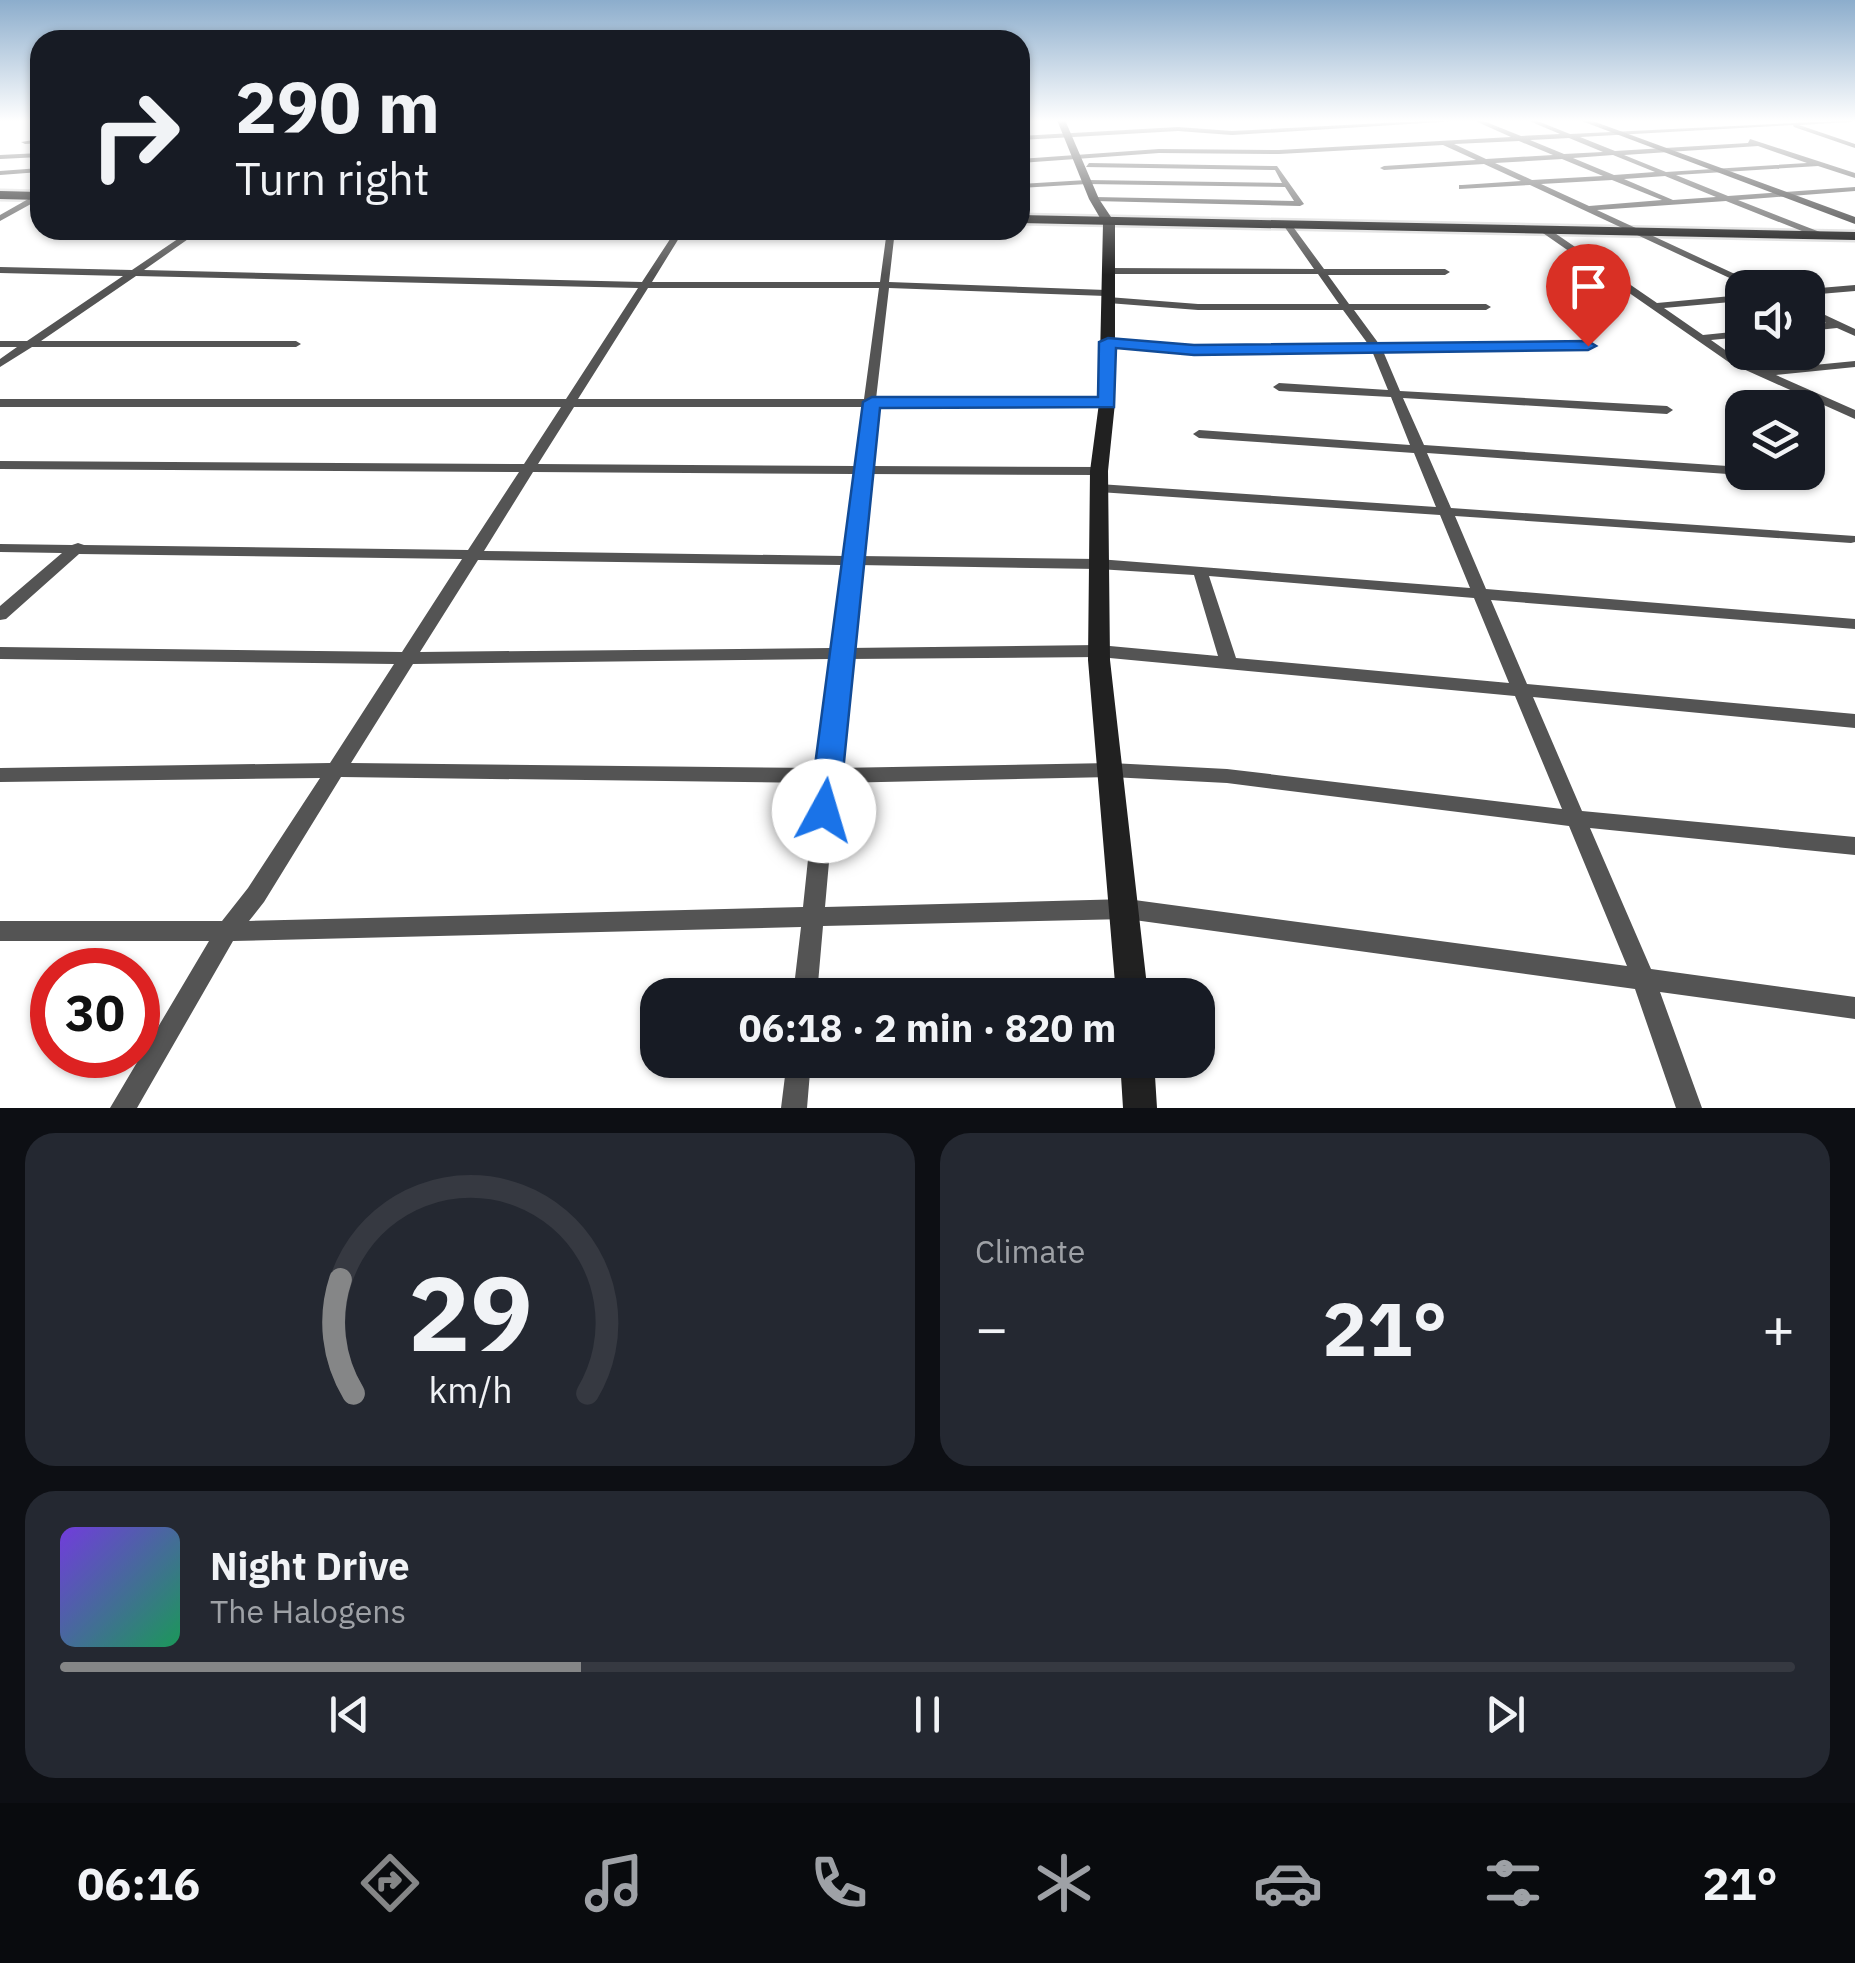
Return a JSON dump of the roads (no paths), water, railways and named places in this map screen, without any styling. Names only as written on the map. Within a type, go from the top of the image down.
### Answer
[{"type":"main road","points":[[1083,172],[1104,213],[1108,342],[1099,480],[1099,651],[1131,978]]},
{"type":"main road","points":[[1725,172],[1855,221]]},
{"type":"main road","points":[[0,192],[30,194]]},
{"type":"main road","points":[[1104,213],[1288,226],[1822,236],[1855,233]]},
{"type":"main road","points":[[1030,215],[1622,224],[1855,233]]},
{"type":"main road","points":[[1138,1078],[1140,1108]]},
{"type":"street","points":[[1104,213],[1300,204],[1279,172]]},
{"type":"street","points":[[1508,172],[1725,272]]},
{"type":"street","points":[[1601,172],[1673,202]]},
{"type":"street","points":[[1660,172],[1822,236]]},
{"type":"street","points":[[1462,188],[1697,172]]},
{"type":"street","points":[[1030,185],[1087,182],[1288,185]]},
{"type":"street","points":[[1587,208],[1855,189]]},
{"type":"street","points":[[4,214],[30,200]]},
{"type":"street","points":[[1288,226],[1376,348],[1644,980],[1689,1108]]},
{"type":"street","points":[[1542,230],[1702,338],[1762,373],[1853,413]]},
{"type":"street","points":[[0,364],[183,240]]},
{"type":"street","points":[[123,1108],[227,931],[256,895],[673,240]]},
{"type":"street","points":[[808,978],[839,654],[890,240]]},
{"type":"street","points":[[0,270],[642,285],[1108,288],[1320,272],[1445,272]]},
{"type":"street","points":[[1108,288],[1198,307],[1486,307]]},
{"type":"street","points":[[1825,291],[1855,288]]},
{"type":"street","points":[[1656,306],[1725,300]]},
{"type":"street","points":[[1825,318],[1855,333]]},
{"type":"street","points":[[1825,326],[1855,323]]},
{"type":"street","points":[[1702,338],[1725,336]]},
{"type":"street","points":[[1108,342],[1194,350],[1588,346]]},
{"type":"street","points":[[0,344],[296,344]]},
{"type":"street","points":[[1762,373],[1855,364]]},
{"type":"street","points":[[1279,387],[1667,410]]},
{"type":"street","points":[[0,403],[1107,403]]},
{"type":"street","points":[[1199,434],[1725,470]]},
{"type":"street","points":[[0,465],[863,470],[1099,480],[1444,512],[1850,540]]},
{"type":"street","points":[[0,615],[78,546]]},
{"type":"street","points":[[0,548],[78,546],[1098,564],[1855,624]]},
{"type":"street","points":[[1200,570],[1229,662]]},
{"type":"street","points":[[0,653],[406,658],[1099,651],[1855,722]]},
{"type":"street","points":[[0,776],[333,770],[827,776],[1112,770],[1227,776],[1577,819],[1855,846]]},
{"type":"street","points":[[0,931],[227,931],[1127,909],[1855,1008]]},
{"type":"street","points":[[794,1108],[797,1078]]}]
